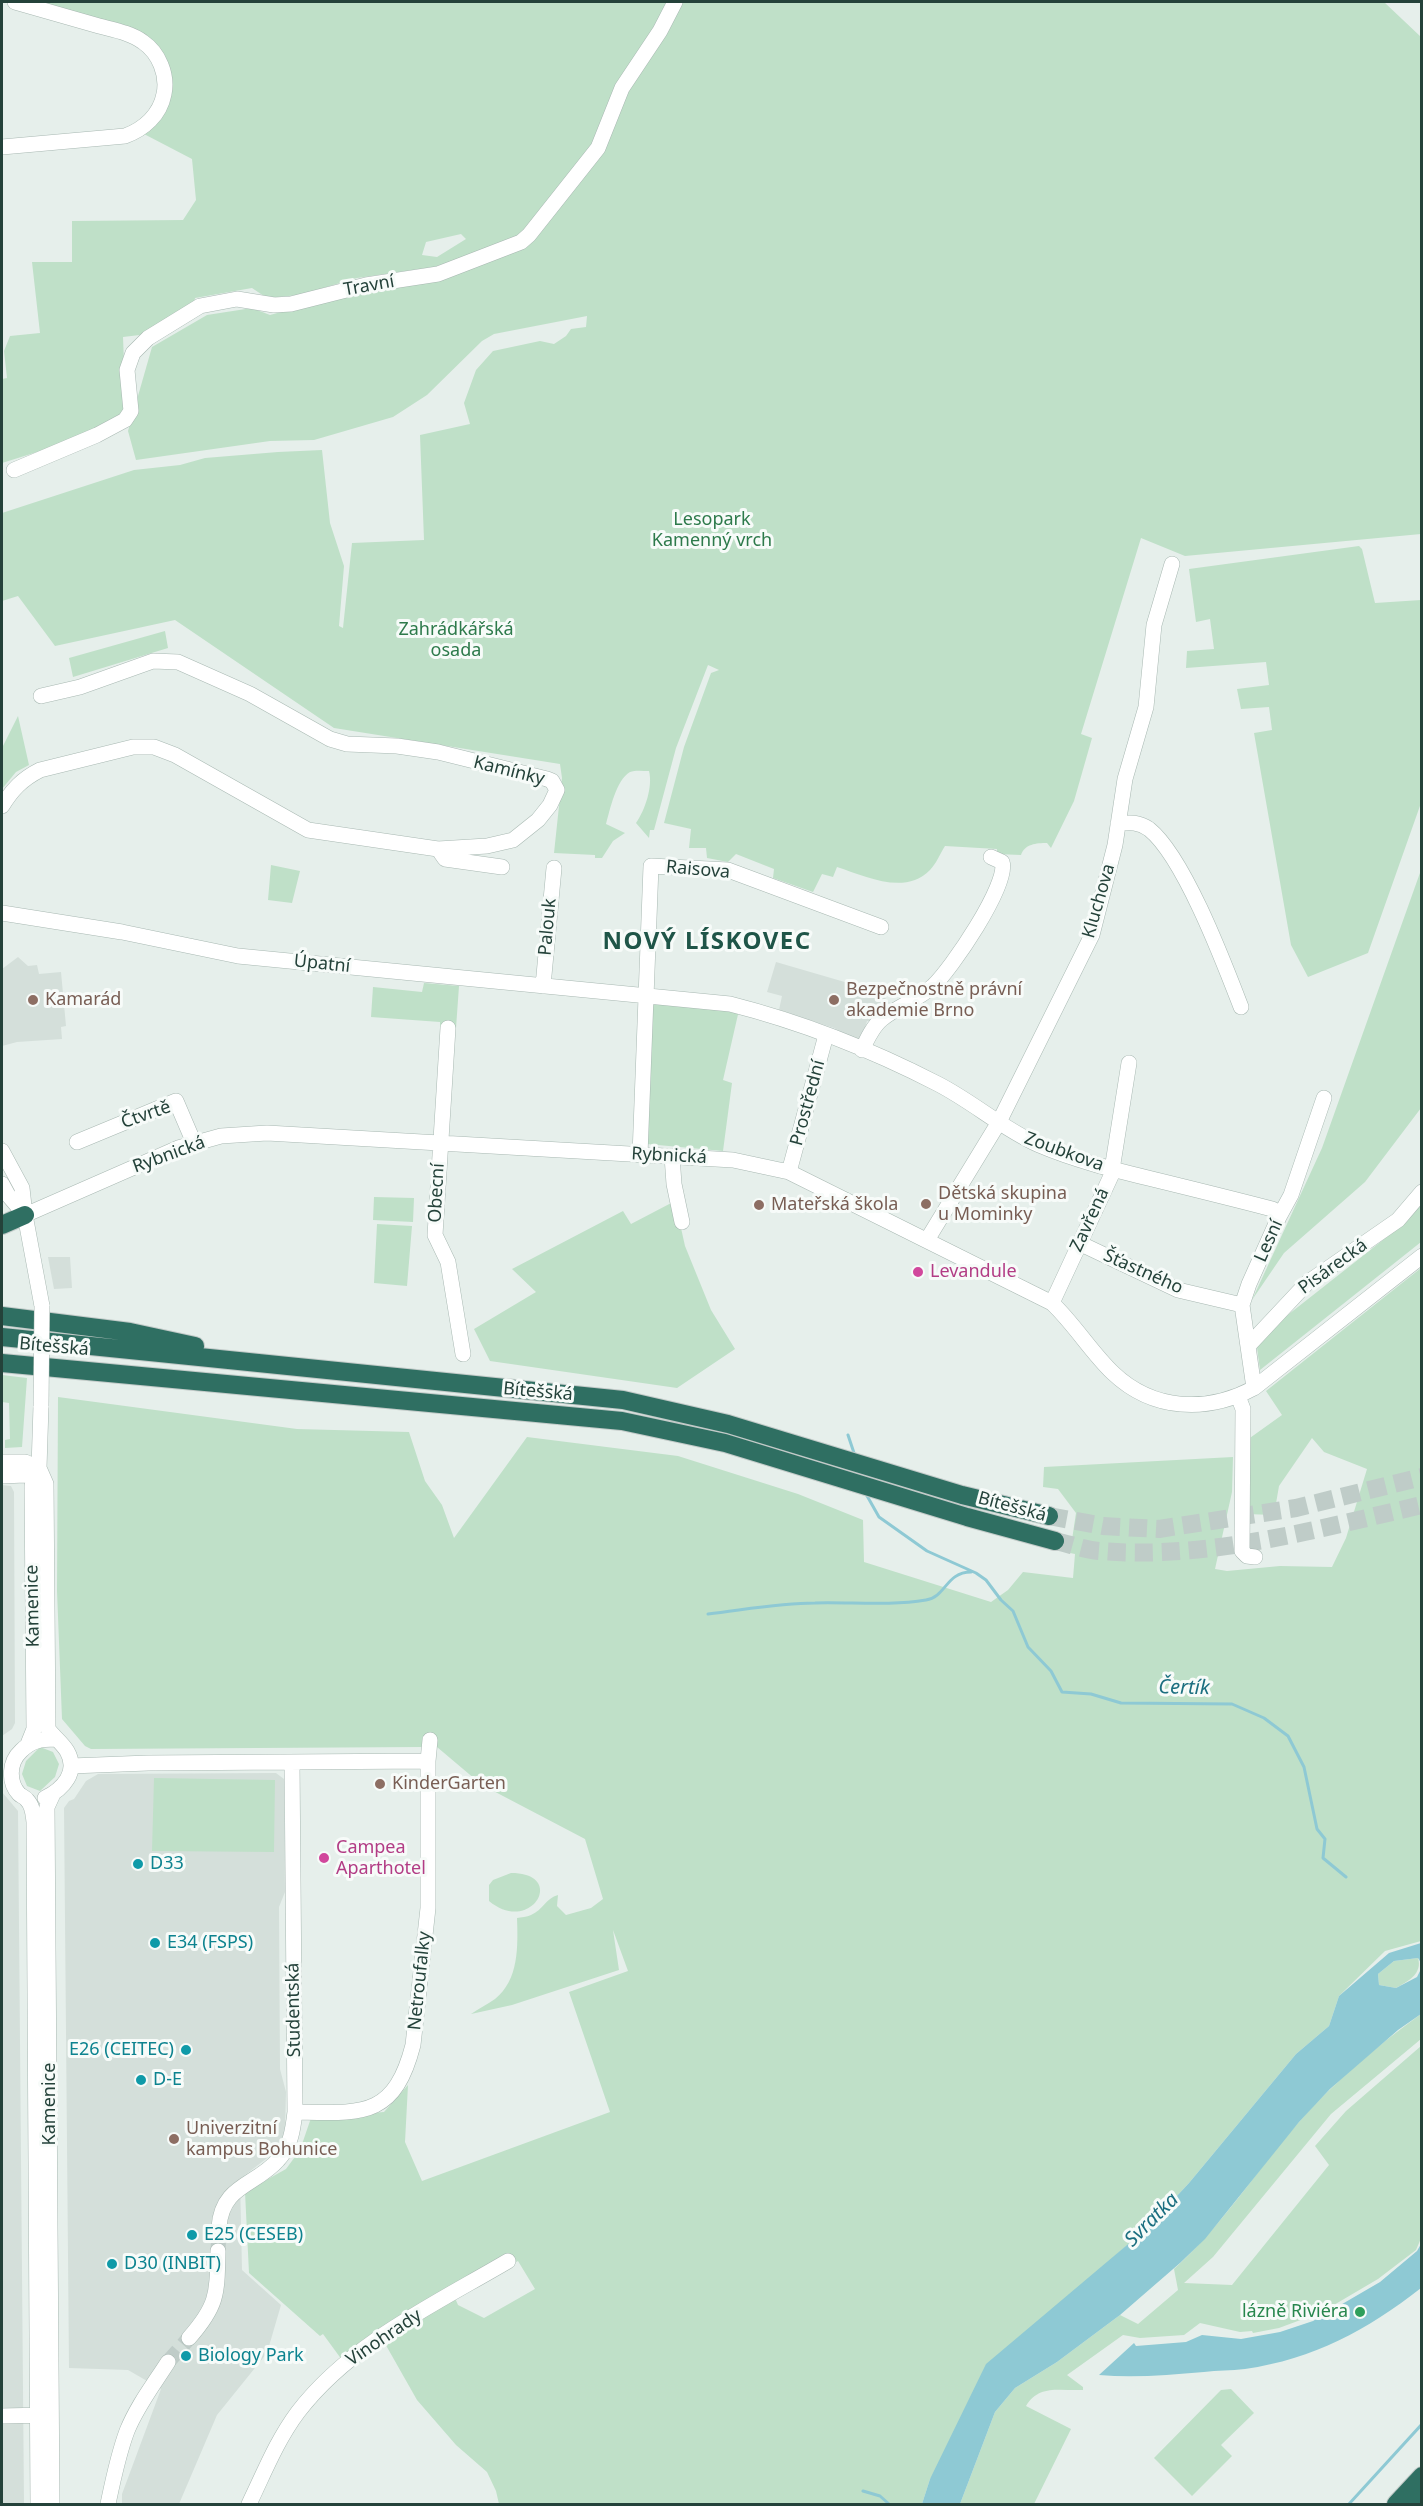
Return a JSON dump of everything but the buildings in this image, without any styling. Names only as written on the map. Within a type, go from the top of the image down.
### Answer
[{"type":"highway","points":[[2,1225],[25,1215]]},
{"type":"highway","points":[[2,1316],[130,1332],[285,1364]]},
{"type":"highway","name":"Bítešská","points":[[2,1337],[623,1400],[728,1424],[843,1457],[962,1495],[1049,1516]]},
{"type":"highway","name":"Bítešská","points":[[2,1363],[622,1421],[725,1443],[967,1517],[1055,1540]]},
{"type":"highway","points":[[1396,2505],[1422,2476]]},
{"type":"highway","points":[[1414,2505],[1422,2496]]},
{"type":"street","points":[[2,147],[125,136],[139,130],[153,118],[160,106],[165,88],[163,70],[156,55],[138,38],[15,2]]},
{"type":"street","name":"Travní","points":[[14,470],[97,435],[126,420],[131,411],[128,370],[133,353],[148,338],[200,306],[237,299],[274,305],[291,304],[366,285],[438,274],[521,242],[598,148],[622,88],[660,31],[675,2]]},
{"type":"street","name":"Kluchova","points":[[927,1240],[999,1122],[1092,935],[1118,824],[1125,779],[1146,707],[1154,625],[1172,564]]},
{"type":"street","name":"Kamínky","points":[[2,806],[16,786],[40,770],[134,747],[154,747],[175,755],[308,830],[438,849],[487,846],[513,840],[527,831],[556,795],[556,786],[552,782],[537,776],[438,752],[397,746],[347,744],[330,739],[250,694],[178,662],[153,661],[80,687],[41,696]]},
{"type":"street","points":[[1118,824],[1139,823],[1149,829],[1166,849],[1217,945],[1241,1007]]},
{"type":"street","points":[[438,849],[445,859],[502,867]]},
{"type":"street","points":[[862,1050],[882,1019],[917,1000],[951,965],[985,912],[1004,872],[1002,862],[991,857]]},
{"type":"street","name":"Raisova","points":[[640,1155],[651,866],[728,870],[880,927]]},
{"type":"street","name":"Palouk","points":[[543,986],[554,868]]},
{"type":"street","name":"Úpatní","points":[[2,913],[122,932],[238,956],[645,996]]},
{"type":"street","name":"Zoubkova","points":[[645,996],[730,1004],[789,1020],[939,1084],[1009,1130],[1040,1145],[1112,1169],[1272,1209],[1279,1217]]},
{"type":"street","name":"Obecní","points":[[448,1028],[435,1235],[448,1262],[463,1354]]},
{"type":"street","name":"Prostřední","points":[[789,1172],[826,1035]]},
{"type":"street","name":"Zavřená","points":[[1052,1303],[1112,1169],[1129,1063]]},
{"type":"street","name":"Lesní","points":[[1254,1388],[1242,1305],[1249,1284],[1291,1195],[1324,1098]]},
{"type":"street","name":"Čtvrtě","points":[[77,1142],[176,1101],[194,1143]]},
{"type":"street","name":"Rybnická","points":[[25,1215],[178,1148],[221,1136],[267,1133],[733,1160],[789,1172],[1052,1303],[1071,1321],[1112,1373],[1137,1390],[1161,1400],[1190,1406],[1225,1401],[1254,1388]]},
{"type":"street","name":"Kamenice","points":[[2,1151],[22,1188],[42,1306],[39,1468],[32,1486],[34,1729],[28,1744],[8,1760],[6,1775],[16,1790],[27,1800],[33,1811],[34,1822],[45,2415],[52,2505]]},
{"type":"street","points":[[672,1156],[674,1184],[682,1222]]},
{"type":"street","points":[[2,1184],[25,1215]]},
{"type":"street","name":"Pisárecká","points":[[1248,1346],[1306,1283],[1398,1220],[1422,1192]]},
{"type":"street","name":"Šťastného","points":[[1079,1243],[1178,1290],[1242,1305]]},
{"type":"street","points":[[1254,1388],[1422,1256]]},
{"type":"street","points":[[1239,1396],[1243,1409],[1242,1551],[1247,1556],[1255,1557]]},
{"type":"street","points":[[2,1462],[25,1462],[39,1468]]},
{"type":"street","points":[[2,1476],[25,1475],[39,1468]]},
{"type":"street","name":"Kamenice","points":[[38,2505],[45,2415],[47,1807],[53,1794],[68,1780],[71,1766],[68,1753],[48,1729],[46,1485],[39,1468]]},
{"type":"street","points":[[28,1744],[41,1739],[55,1739]]},
{"type":"street","name":"Netroufalky","points":[[295,2112],[345,2113],[368,2109],[388,2098],[408,2065],[413,2045],[428,1908],[430,1740]]},
{"type":"street","points":[[71,1766],[428,1761]]},
{"type":"street","name":"Studentská","points":[[219,2227],[222,2208],[229,2198],[237,2189],[278,2160],[292,2138],[295,2112],[292,1762]]},
{"type":"street","points":[[27,1800],[45,1798],[53,1794]]},
{"type":"street","points":[[189,2338],[212,2309],[217,2294],[218,2251]]},
{"type":"street","name":"Vinohrady","points":[[249,2505],[278,2442],[299,2411],[347,2359],[508,2261]]},
{"type":"street","points":[[108,2505],[128,2430],[144,2398],[168,2362]]},
{"type":"street","points":[[2,2416],[45,2415]]},
{"type":"shaded area","name":"Kamarád","points":[[18,957],[28,966],[37,965],[39,974],[61,972],[66,1026],[61,1027],[62,1039],[17,1042],[2,1046],[2,969]]},
{"type":"shaded area","name":"Bezpečnostně právní akademie Brno","points":[[776,962],[879,992],[895,1008],[880,1016],[872,1015],[870,1021],[867,1021],[862,1038],[857,1040],[834,1028],[779,1010],[782,996],[767,992]]},
{"type":"shaded area","points":[[48,1257],[70,1257],[72,1288],[54,1289]]},
{"type":"shaded area","points":[[2,1485],[11,1486],[14,1492],[15,1723],[12,1729],[2,1736]]},
{"type":"shaded area","name":"Univerzitní kampus Bohunice","points":[[276,1773],[284,1779],[285,1892],[279,1907],[280,2069],[286,2092],[285,2130],[280,2148],[240,2179],[242,2270],[281,2305],[267,2353],[217,2415],[179,2504],[122,2504],[122,2494],[161,2389],[128,2370],[69,2368],[64,1808],[69,1801],[74,1799],[86,1781],[98,1774]]},
{"type":"shaded area","points":[[2,1792],[18,1811],[24,2504],[2,2504]]},
{"type":"green space","points":[[38,2],[670,2],[596,143],[519,235],[497,247],[434,267],[357,278],[299,295],[267,298],[252,288],[195,298],[193,310],[148,334],[123,337],[126,414],[85,437],[2,463],[2,379],[7,378],[4,351],[10,336],[40,333],[32,262],[72,262],[72,221],[183,220],[196,200],[192,159],[144,134],[157,123],[163,53]],"holes":[[[461,234],[466,239],[437,257],[422,255],[426,242]]]},
{"type":"green space","points":[[679,2],[1384,2],[1421,37],[1421,534],[1185,556],[1141,538],[1081,734],[1092,738],[1074,801],[1051,848],[1047,843],[1035,844],[1025,848],[1021,855],[997,854],[997,849],[945,846],[930,870],[920,878],[909,882],[885,882],[837,867],[833,877],[822,874],[813,892],[773,878],[774,869],[736,854],[728,862],[707,858],[706,848],[689,848],[691,829],[664,823],[684,747],[711,673],[719,670],[708,665],[676,748],[654,830],[650,830],[649,838],[636,823],[647,798],[650,784],[649,771],[634,771],[625,776],[617,788],[606,824],[625,833],[613,841],[602,858],[595,858],[595,855],[554,853],[562,778],[560,764],[334,728],[175,620],[55,646],[18,596],[2,601],[2,513],[134,470],[180,465],[205,458],[322,450],[330,523],[344,566],[339,626],[343,628],[352,543],[424,540],[420,435],[470,424],[464,403],[476,370],[493,351],[540,341],[554,344],[566,336],[571,329],[586,327],[587,316],[494,334],[482,341],[427,395],[393,417],[314,440],[270,441],[136,460],[128,431],[152,347],[207,315],[252,308],[270,315],[525,245],[601,149],[624,90]]},
{"type":"green space","points":[[1359,546],[1362,549],[1375,603],[1421,600],[1421,803],[1368,953],[1308,977],[1291,945],[1254,733],[1272,730],[1269,707],[1241,709],[1237,689],[1269,685],[1266,662],[1186,668],[1187,651],[1214,649],[1210,619],[1196,622],[1189,569]]},
{"type":"green space","points":[[165,631],[168,648],[73,677],[69,658]]},
{"type":"green space","points":[[18,716],[29,765],[16,772],[2,789],[2,748]]},
{"type":"green space","points":[[271,865],[300,871],[292,903],[268,900]]},
{"type":"green space","points":[[1421,870],[1421,1108],[1365,1182],[1284,1253],[1252,1300],[1322,1148]]},
{"type":"green space","points":[[424,983],[459,986],[456,1028],[440,1027],[440,1022],[371,1017],[373,987],[422,992]]},
{"type":"green space","points":[[653,1001],[739,1010],[723,1080],[732,1083],[723,1151],[647,1144]]},
{"type":"green space","points":[[374,1197],[414,1198],[413,1222],[373,1220]]},
{"type":"green space","points":[[675,1201],[685,1246],[711,1310],[735,1349],[677,1388],[490,1361],[474,1329],[536,1292],[512,1269],[623,1211],[631,1224]]},
{"type":"green space","points":[[1421,1204],[1421,1242],[1260,1370],[1256,1340],[1402,1225]]},
{"type":"green space","points":[[377,1224],[412,1226],[407,1286],[374,1283]]},
{"type":"green space","points":[[1421,1268],[1421,1941],[1385,1951],[1339,1996],[1329,2026],[1296,2054],[1189,2183],[1146,2229],[1116,2255],[930,2479],[922,2504],[499,2504],[487,2472],[456,2445],[417,2400],[379,2333],[342,2360],[323,2334],[320,2336],[249,2273],[245,2192],[286,2169],[300,2150],[311,2118],[384,2112],[408,2085],[405,2142],[422,2181],[610,2112],[569,1992],[628,1971],[613,1930],[619,1970],[512,2005],[471,2014],[495,1999],[509,1982],[517,1951],[517,1918],[535,1913],[558,1895],[557,1906],[566,1915],[591,1908],[603,1899],[585,1839],[482,1785],[437,1747],[436,1739],[423,1739],[422,1747],[91,1749],[85,1746],[62,1719],[57,1591],[58,1397],[297,1429],[409,1432],[425,1481],[442,1505],[454,1538],[527,1437],[678,1456],[798,1494],[863,1520],[864,1562],[991,1602],[1008,1590],[1023,1572],[1073,1578],[1075,1554],[1070,1553],[1076,1513],[1058,1489],[1043,1487],[1044,1467],[1233,1457],[1232,1492],[1215,1569],[1227,1571],[1280,1566],[1332,1567],[1346,1538],[1367,1469],[1324,1452],[1312,1438],[1279,1486],[1274,1515],[1246,1514],[1247,1440],[1282,1415],[1266,1391]],"holes":[[[518,2261],[535,2289],[484,2318],[458,2305],[455,2298]]]},
{"type":"green space","points":[[2,1375],[27,1378],[22,1447],[5,1448],[5,1440],[10,1439],[9,1403],[2,1402]]},
{"type":"green space","points":[[40,1747],[53,1752],[59,1764],[55,1777],[40,1791],[27,1786],[22,1774],[26,1761]]},
{"type":"green space","points":[[154,1778],[275,1780],[274,1852],[152,1851]]},
{"type":"green space","points":[[511,1873],[528,1876],[538,1882],[540,1891],[537,1900],[529,1908],[518,1911],[504,1910],[489,1901],[489,1885],[493,1880]]},
{"type":"green space","points":[[1418,1958],[1418,1969],[1409,1980],[1396,1988],[1379,1985],[1378,1974],[1394,1961]]},
{"type":"green space","points":[[1421,2014],[1421,2039],[1331,2114],[1213,2257],[1184,2283],[1232,2285],[1329,2165],[1315,2146],[1346,2111],[1421,2046],[1422,2236],[1416,2250],[1378,2279],[1327,2309],[1322,2302],[1318,2304],[1322,2312],[1279,2328],[1253,2333],[1200,2323],[1184,2335],[1140,2338],[1123,2335],[1067,2375],[1083,2387],[1083,2390],[1051,2390],[1037,2394],[1026,2406],[1071,2429],[1034,2504],[960,2504],[995,2412],[1015,2388],[1057,2362],[1120,2315],[1138,2324],[1178,2290],[1174,2269],[1208,2235],[1298,2123],[1357,2065]]},
{"type":"green space","points":[[1231,2389],[1254,2413],[1221,2445],[1232,2456],[1192,2496],[1154,2458],[1221,2390]]},
{"type":"water","points":[[1421,1943],[1421,1963],[1418,1958],[1394,1961],[1378,1974],[1379,1985],[1396,1988],[1417,1977],[1421,1969],[1421,2014],[1398,2030],[1330,2089],[1299,2122],[1205,2239],[1180,2263],[1120,2315],[1057,2362],[1015,2388],[995,2412],[960,2504],[922,2504],[930,2479],[986,2364],[1146,2229],[1189,2183],[1296,2054],[1329,2026],[1339,1996],[1389,1953]]},
{"type":"water","name":"lázně Riviéra","points":[[1421,2244],[1421,2288],[1360,2329],[1317,2350],[1294,2358],[1240,2370],[1151,2376],[1099,2375],[1134,2343],[1136,2346],[1186,2342],[1202,2335],[1241,2339],[1280,2332],[1313,2321],[1380,2282],[1417,2251]]},
{"type":"waterway","name":"Čertík","points":[[848,1435],[855,1456]]},
{"type":"waterway","name":"Čertík","points":[[866,1494],[879,1517],[927,1551],[976,1573],[986,1580],[1001,1600],[1013,1611],[1028,1647],[1051,1671],[1062,1692],[1091,1694],[1121,1703],[1232,1704],[1264,1718],[1288,1736],[1304,1767],[1317,1829],[1325,1839],[1323,1858],[1346,1877]]},
{"type":"waterway","name":"Čertík","points":[[708,1614],[788,1604],[926,1600],[933,1598],[956,1576],[971,1572]]},
{"type":"waterway","points":[[1349,2504],[1422,2424]]},
{"type":"waterway","points":[[863,2491],[880,2496],[889,2504]]},
{"type":"tunnel","points":[[1049,1516],[1103,1526],[1159,1529],[1296,1508],[1422,1477]]},
{"type":"tunnel","points":[[1055,1541],[1100,1551],[1141,1553],[1222,1547],[1422,1505]]},
{"type":"tunnel","points":[[218,2251],[219,2227]]},
{"type":"tunnel","points":[[168,2362],[189,2338]]},
{"type":"place","name":"Kamarád","points":[[33,1000]]},
{"type":"place","name":"Bezpečnostně právní akademie Brno","points":[[834,1000]]},
{"type":"place","name":"Dětská skupina u Mominky","points":[[926,1204]]},
{"type":"place","name":"Mateřská škola","points":[[759,1205]]},
{"type":"place","name":"Levandule","points":[[918,1272]]},
{"type":"place","name":"KinderGarten","points":[[380,1784]]},
{"type":"place","name":"Campea Aparthotel","points":[[324,1858]]},
{"type":"place","name":"D33","points":[[138,1864]]},
{"type":"place","name":"E34 (FSPS)","points":[[155,1943]]},
{"type":"place","name":"E26 (CEITEC)","points":[[186,2050]]},
{"type":"place","name":"D-E","points":[[141,2080]]},
{"type":"place","name":"Univerzitní kampus Bohunice","points":[[174,2139]]},
{"type":"place","name":"E25 (CESEB)","points":[[192,2235]]},
{"type":"place","name":"D30 (INBIT)","points":[[112,2264]]},
{"type":"place","name":"lázně Riviéra","points":[[1360,2312]]},
{"type":"place","name":"Biology Park","points":[[186,2356]]},
{"type":"district","name":"NOVÝ LÍSKOVEC","points":[[707,942]]},
{"type":"park label","name":"Lesopark Kamenný vrch","points":[[712,530]]},
{"type":"park label","name":"Zahrádkářská osada","points":[[456,640]]},
{"type":"water label","name":"Svratka","points":[[1152,2220]]}]
